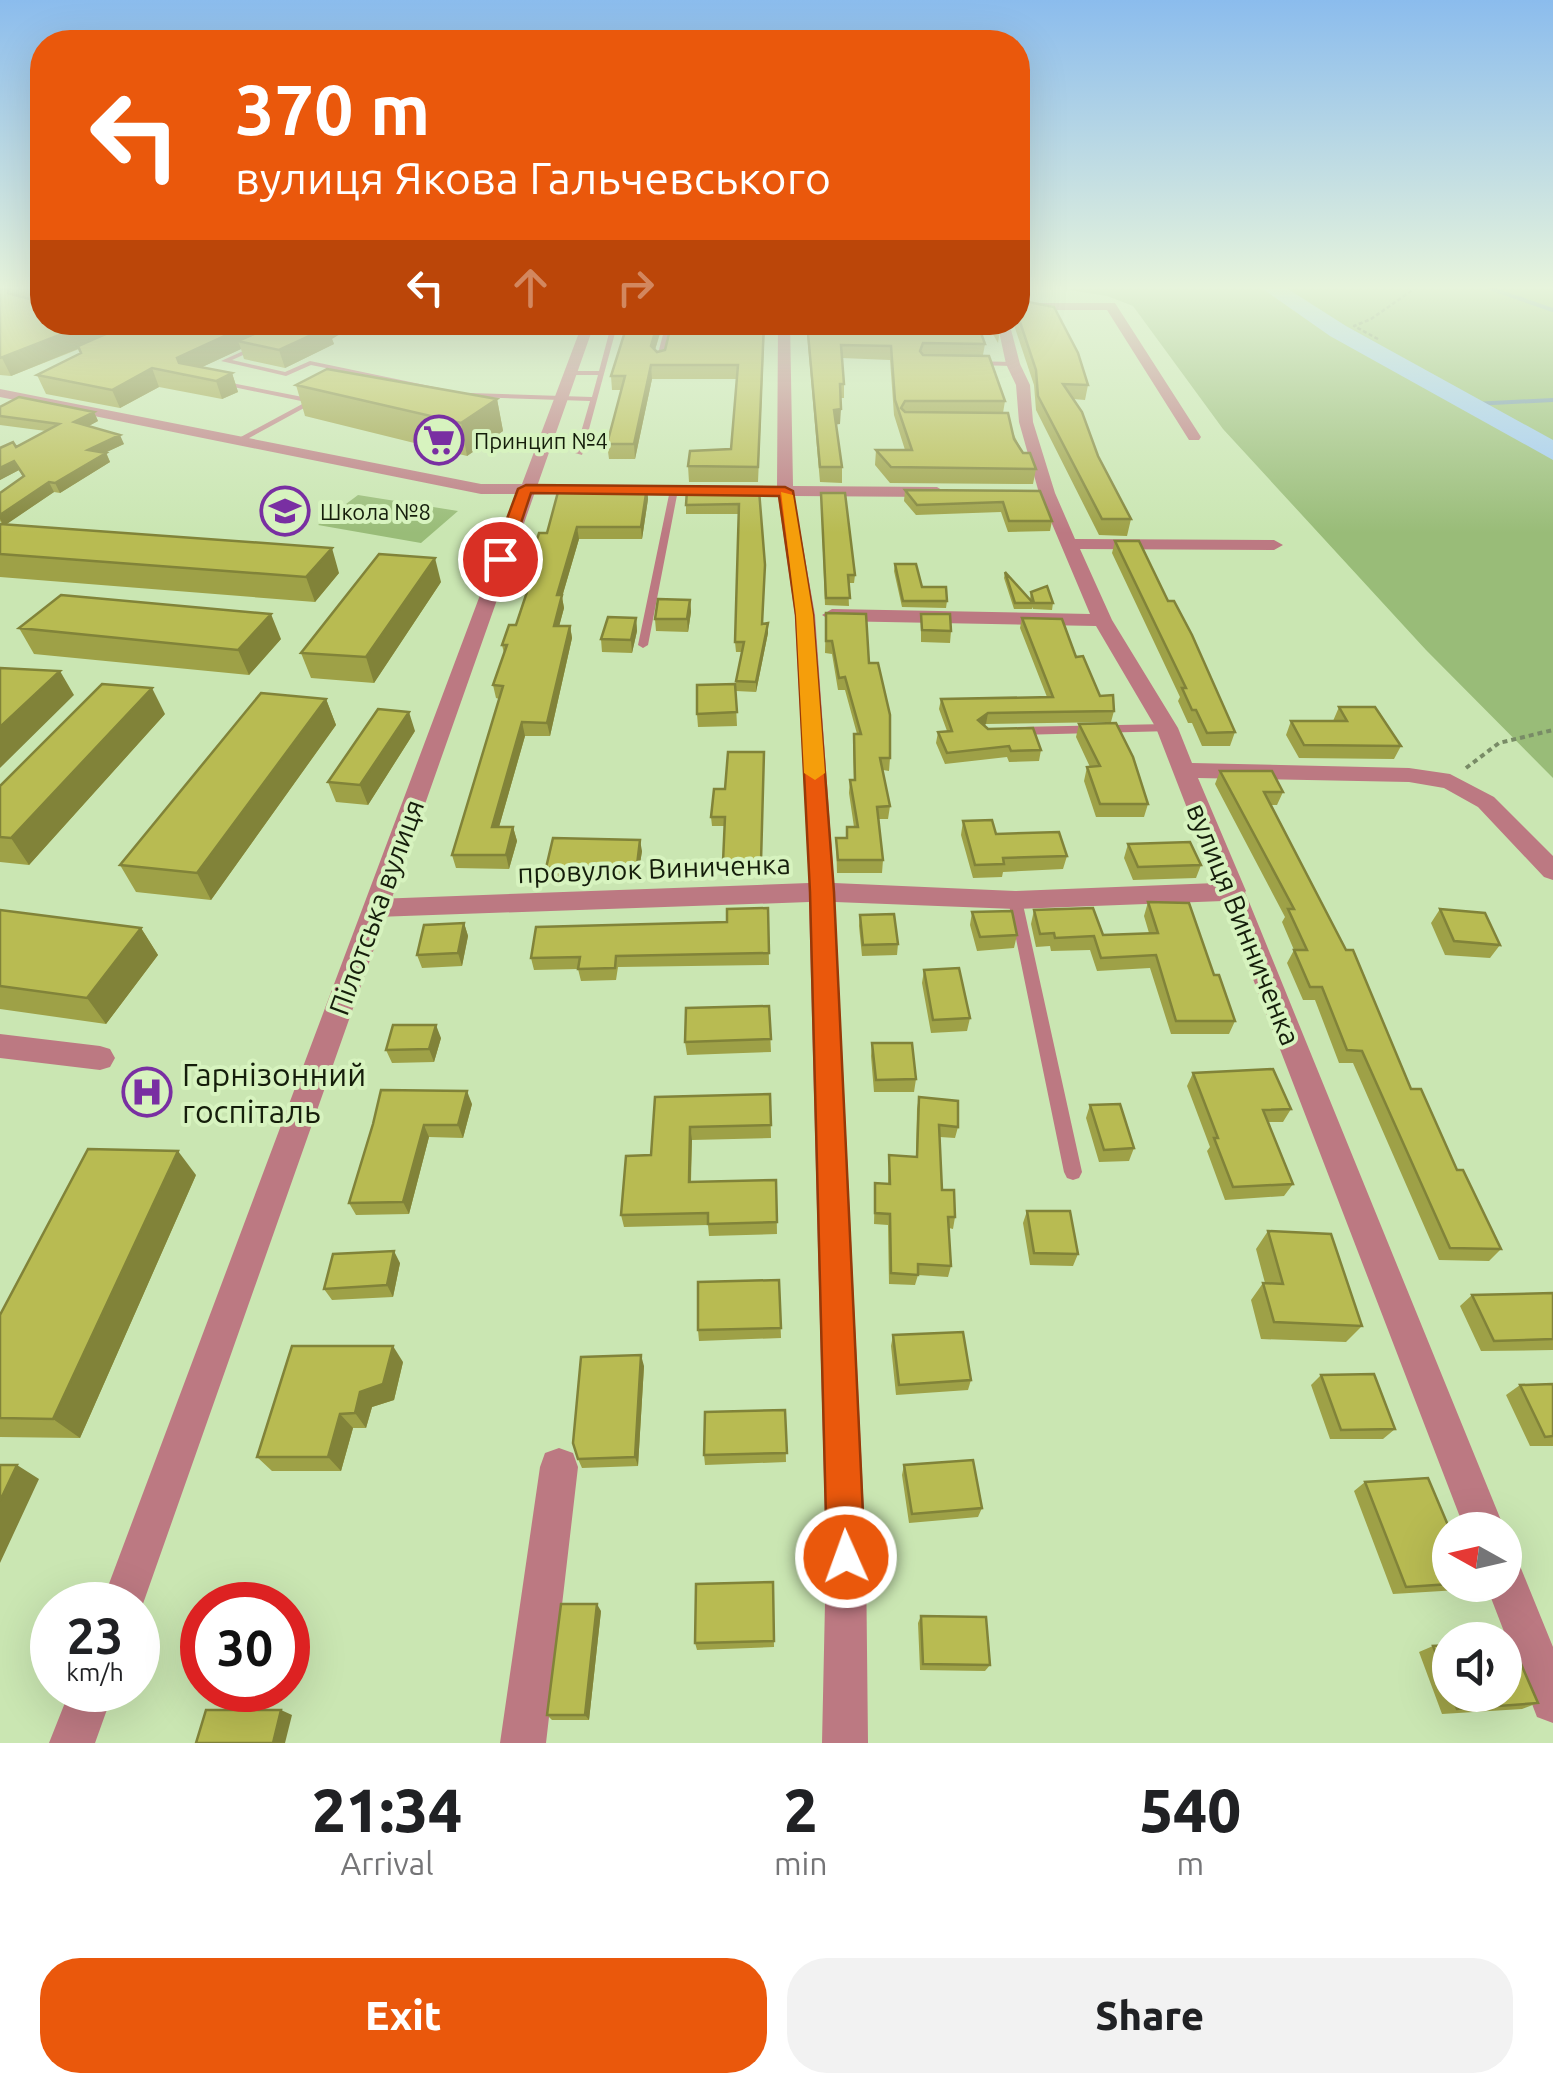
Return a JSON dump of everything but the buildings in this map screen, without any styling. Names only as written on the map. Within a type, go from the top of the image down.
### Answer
[{"type":"street","points":[[784,370],[785,491],[804,615],[822,892],[846,1557],[844,1743]]},
{"type":"street","name":"вулиця Винниченка","points":[[1016,370],[1023,385],[1016,422],[1038,493],[1070,544],[1102,620],[1167,728],[1477,1512]]},
{"type":"street","points":[[1152,370],[1194,437]]},
{"type":"street","name":"Пілотська вулиця","points":[[130,1582],[570,372]]},
{"type":"street","points":[[0,392],[17,385]]},
{"type":"street","points":[[0,392],[481,489],[954,492]]},
{"type":"street","points":[[1070,544],[1274,545]]},
{"type":"street","points":[[804,615],[1102,620]]},
{"type":"street","points":[[1181,770],[1409,774],[1450,781],[1486,802],[1553,870]]},
{"type":"street","name":"провулок Виниченка","points":[[376,908],[822,892],[1015,900],[1233,891]]},
{"type":"street","points":[[0,1046],[100,1058]]},
{"type":"street","points":[[523,1743],[559,1467]]},
{"type":"street","points":[[1513,1602],[1553,1700]]},
{"type":"street","points":[[72,1743],[84,1712]]},
{"type":"lane","points":[[267,370],[286,374],[294,370]]},
{"type":"lane","points":[[347,370],[470,395],[595,399]]},
{"type":"lane","points":[[570,372],[602,373],[579,453]]},
{"type":"lane","points":[[345,382],[361,373]]},
{"type":"lane","points":[[208,380],[312,401]]},
{"type":"lane","points":[[396,393],[412,383]]},
{"type":"lane","points":[[240,441],[329,392]]},
{"type":"lane","points":[[444,413],[470,395]]},
{"type":"lane","points":[[643,645],[674,490]]},
{"type":"lane","points":[[1004,732],[1167,728]]},
{"type":"lane","points":[[1015,900],[1073,1172]]},
{"type":"path","points":[[1450,781],[1499,743],[1553,730]]},
{"type":"green space","points":[[1180,370],[1553,370],[1553,778],[1426,650],[1223,429]]},
{"type":"green space","points":[[358,495],[458,511],[421,543],[318,525]]},
{"type":"waterway","points":[[1412,370],[1553,452]]},
{"type":"waterway","points":[[1473,404],[1553,400]]},
{"type":"slow traffic","points":[[786,495],[804,615],[815,773]]},
{"type":"place","name":"Принцип №4","points":[[439,440]]},
{"type":"place","name":"Школа №8","points":[[285,511]]},
{"type":"place","name":"Гарнізонний госпіталь","points":[[147,1092]]},
{"type":"route","points":[[500,559],[526,489],[785,491],[804,615],[822,892],[846,1557]]}]
